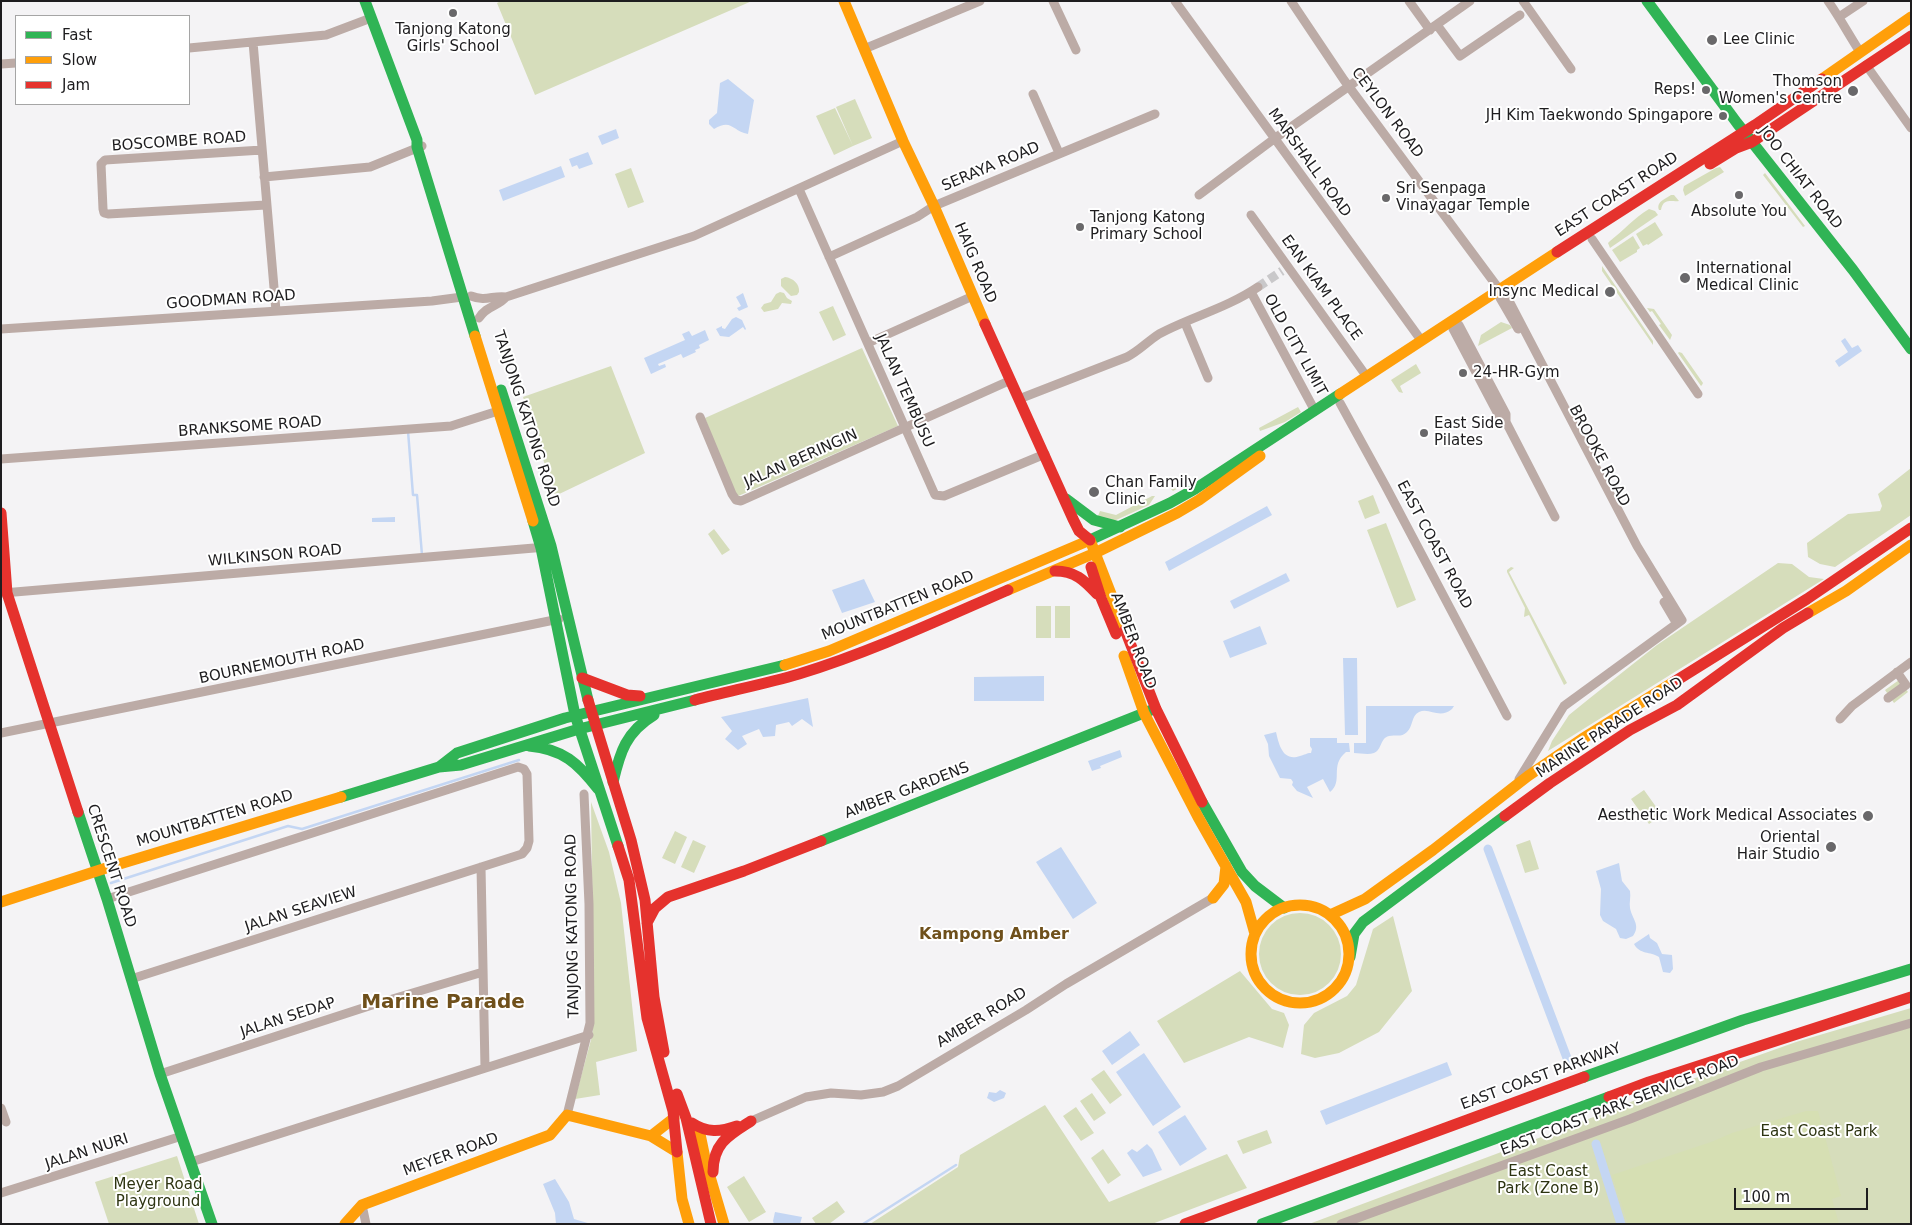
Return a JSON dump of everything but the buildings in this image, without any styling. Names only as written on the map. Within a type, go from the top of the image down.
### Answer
[{"type":"main road","name":"TANJONG KATONG ROAD","points":[[364,1],[419,145],[467,296],[498,411],[569,617],[594,725],[631,840],[642,886],[654,997],[680,1118]]},
{"type":"main road","name":"HAIG ROAD","points":[[844,1],[903,141],[934,206],[1019,400],[1063,497],[1085,539]]},
{"type":"main road","name":"JOO CHIAT ROAD","points":[[1647,1],[1744,132],[1853,270],[1911,349]]},
{"type":"main road","name":"EAST COAST ROAD","points":[[1339,399],[1456,327],[1501,294],[1911,18]]},
{"type":"main road","name":"EAST COAST ROAD","points":[[1339,399],[1421,340],[1592,240],[1719,158],[1752,142],[1911,36]]},
{"type":"main road","name":"TANJONG KATONG ROAD","points":[[467,296],[479,318],[546,547],[556,620],[575,715],[629,880],[648,1018],[680,1118]]},
{"type":"main road","name":"MOUNTBATTEN ROAD","points":[[439,767],[457,753],[575,715],[794,663],[829,651],[957,598],[1085,539],[1120,527],[1170,503],[1315,410],[1339,399]]},
{"type":"main road","name":"MOUNTBATTEN ROAD","points":[[1,902],[439,767],[462,764],[579,729],[798,674],[894,640],[1091,554],[1178,513],[1199,500],[1339,399]]},
{"type":"main road","points":[[1063,497],[1094,520],[1120,527]]},
{"type":"main road","name":"CRESCENT ROAD","points":[[1,513],[4,593],[107,899],[160,1074],[212,1224]]},
{"type":"main road","name":"MARINE PARADE ROAD","points":[[1330,914],[1365,899],[1434,850],[1513,788],[1605,723],[1807,599],[1911,528]]},
{"type":"main road","name":"AMBER ROAD","points":[[1085,539],[1156,709],[1193,785],[1242,872],[1255,886],[1284,908]]},
{"type":"main road","name":"MARINE PARADE ROAD","points":[[1350,957],[1354,934],[1363,922],[1550,783],[1630,730],[1676,705],[1783,628],[1846,591],[1911,545]]},
{"type":"main road","name":"AMBER ROAD","points":[[1091,554],[1101,598],[1144,713],[1249,910],[1255,934],[1251,958],[1254,972],[1262,985],[1273,995],[1286,1001],[1301,1003],[1316,1001],[1329,994],[1339,984],[1347,971],[1350,957]]},
{"type":"main road","points":[[1051,571],[1069,570],[1076,573],[1101,598]]},
{"type":"main road","points":[[582,678],[627,696],[651,697]]},
{"type":"main road","points":[[612,782],[620,756],[633,729],[643,720],[658,713],[663,708]]},
{"type":"main road","name":"AMBER GARDENS","points":[[668,897],[744,871],[1156,709]]},
{"type":"main road","points":[[522,746],[538,746],[553,749],[565,755],[580,765],[598,789]]},
{"type":"main road","points":[[1213,898],[1222,888],[1226,879],[1226,865]]},
{"type":"main road","points":[[642,886],[656,895],[668,897]]},
{"type":"main road","points":[[1213,898],[1226,896],[1243,898]]},
{"type":"main road","points":[[646,924],[658,904],[668,897]]},
{"type":"main road","points":[[1255,934],[1262,923],[1272,914],[1284,908],[1299,905],[1315,907],[1330,914],[1341,926],[1348,941],[1350,957]]},
{"type":"main road","name":"EAST COAST PARKWAY","points":[[1185,1224],[1671,1046],[1806,1000],[1911,969]]},
{"type":"main road","points":[[1262,1224],[1649,1082],[1911,997]]},
{"type":"main road","points":[[1886,1004],[1911,1001]]},
{"type":"main road","points":[[567,1115],[652,1136],[677,1152]]},
{"type":"main road","name":"MEYER ROAD","points":[[345,1224],[362,1206],[376,1198],[550,1135],[567,1115]]},
{"type":"main road","points":[[680,1118],[700,1129],[718,1132],[752,1122]]},
{"type":"main road","points":[[652,1136],[680,1118]]},
{"type":"main road","points":[[680,1118],[677,1152],[682,1199],[689,1224]]},
{"type":"main road","points":[[680,1118],[698,1171],[711,1224]]},
{"type":"main road","points":[[714,1189],[712,1163],[714,1152],[720,1143],[752,1122]]},
{"type":"main road","points":[[700,1129],[706,1162],[724,1224]]},
{"type":"street","points":[[864,49],[980,1]]},
{"type":"street","points":[[1053,1],[1076,50]]},
{"type":"street","name":"MARSHALL ROAD","points":[[1175,1],[1421,340]]},
{"type":"street","name":"CEYLON ROAD","points":[[1292,1],[1349,86],[1420,180],[1501,294]]},
{"type":"street","points":[[1409,1],[1460,56],[1520,15]]},
{"type":"street","points":[[1199,195],[1274,139],[1470,1]]},
{"type":"street","points":[[1523,1],[1571,69]]},
{"type":"street","points":[[1828,1],[1845,29],[1863,50]]},
{"type":"street","points":[[1841,20],[1863,1]]},
{"type":"street","points":[[190,48],[326,35],[371,18]]},
{"type":"street","name":"BOSCOMBE ROAD","points":[[253,42],[276,311]]},
{"type":"street","points":[[1,64],[15,63]]},
{"type":"street","points":[[1866,65],[1911,128]]},
{"type":"street","name":"SERAYA ROAD","points":[[1033,94],[1059,153]]},
{"type":"street","name":"SERAYA ROAD","points":[[934,206],[1155,114]]},
{"type":"street","points":[[479,318],[487,308],[502,302],[506,297],[694,236],[903,141]]},
{"type":"street","points":[[264,177],[370,166],[419,145]]},
{"type":"street","name":"BOSCOMBE ROAD","points":[[262,150],[105,160],[101,164],[103,209],[104,213],[108,214],[266,205]]},
{"type":"street","name":"JALAN TEMBUSU","points":[[799,189],[906,427],[933,493],[938,496],[944,496],[1045,454]]},
{"type":"street","points":[[829,257],[916,217],[934,206]]},
{"type":"street","name":"EAN KIAM PLACE","points":[[1252,215],[1285,269],[1368,377]]},
{"type":"street","name":"EAST COAST ROAD","points":[[1592,240],[1698,394]]},
{"type":"street","name":"OLD CITY LIMIT","points":[[1185,323],[1225,306],[1254,290],[1315,410]]},
{"type":"street","name":"BROOKE ROAD","points":[[1501,294],[1680,622]]},
{"type":"street","name":"GOODMAN ROAD","points":[[1,329],[467,296],[484,300],[498,296],[506,297]]},
{"type":"street","points":[[868,343],[973,296]]},
{"type":"street","points":[[1019,400],[1127,357],[1138,351],[1159,334],[1185,323],[1208,378]]},
{"type":"street","points":[[1456,327],[1477,366],[1500,418],[1506,422],[1555,516]]},
{"type":"street","points":[[906,427],[1011,380]]},
{"type":"street","name":"EAST COAST ROAD","points":[[1339,399],[1507,716]]},
{"type":"street","name":"BRANKSOME ROAD","points":[[1,459],[451,426],[498,411]]},
{"type":"street","name":"JALAN BERINGIN","points":[[700,417],[732,494],[736,500],[741,501],[906,427]]},
{"type":"street","name":"WILKINSON ROAD","points":[[4,593],[546,547]]},
{"type":"street","name":"BOURNEMOUTH ROAD","points":[[1,733],[569,617]]},
{"type":"street","name":"MARINE PARADE ROAD","points":[[1513,788],[1564,706],[1680,622]]},
{"type":"street","points":[[1840,719],[1852,706],[1911,662]]},
{"type":"street","points":[[1888,698],[1906,685],[1897,672]]},
{"type":"street","name":"JALAN SEAVIEW","points":[[107,899],[518,767],[524,769],[527,774],[529,841],[527,848],[522,854],[131,979]]},
{"type":"street","name":"TANJONG KATONG ROAD","points":[[567,1115],[589,1035],[591,1012],[584,794]]},
{"type":"street","points":[[481,867],[485,1068]]},
{"type":"street","name":"AMBER ROAD","points":[[752,1122],[779,1108],[812,1096],[831,1093],[861,1095],[883,1092],[898,1086],[1213,898]]},
{"type":"street","name":"JALAN SEDAP","points":[[160,1074],[360,1009],[483,972]]},
{"type":"street","name":"EAST COAST PARK SERVICE ROAD","points":[[1341,1224],[1630,1119],[1762,1067],[1911,1023]]},
{"type":"street","points":[[191,1162],[589,1035]]},
{"type":"street","points":[[1,1108],[6,1122]]},
{"type":"street","name":"JALAN NURI","points":[[1,1194],[182,1136]]},
{"type":"street","points":[[362,1206],[366,1224]]},
{"type":"green space","points":[[501,1],[752,1],[535,95],[497,3]]},
{"type":"green space","points":[[855,99],[872,138],[853,146],[836,107]]},
{"type":"green space","points":[[835,108],[853,146],[834,155],[816,116]]},
{"type":"green space","points":[[1720,167],[1724,172],[1685,196],[1684,186]]},
{"type":"green space","points":[[631,168],[644,202],[628,208],[615,174]]},
{"type":"green space","points":[[1765,173],[1805,226],[1803,227],[1763,175]]},
{"type":"green space","points":[[1674,195],[1679,201],[1665,202],[1661,210],[1659,210],[1660,203]]},
{"type":"green space","points":[[1649,209],[1655,211],[1658,215],[1610,248],[1608,243],[1610,241]]},
{"type":"green space","points":[[1655,222],[1663,235],[1648,245],[1643,246],[1636,234]]},
{"type":"green space","points":[[1633,236],[1640,248],[1637,252],[1620,262],[1612,250]]},
{"type":"green space","points":[[1602,266],[1653,341],[1653,345],[1602,271]]},
{"type":"green space","points":[[785,277],[797,284],[799,292],[797,295],[791,296],[781,286],[781,279]]},
{"type":"green space","points":[[784,293],[792,301],[791,304],[782,303],[778,309],[764,312],[761,308],[764,304],[771,302],[776,294]]},
{"type":"green space","points":[[833,306],[846,335],[833,341],[819,312]]},
{"type":"green space","points":[[1647,308],[1654,309],[1672,335],[1670,340],[1652,311],[1650,312]]},
{"type":"green space","points":[[1501,322],[1510,325],[1512,328],[1478,346],[1481,335]]},
{"type":"green space","points":[[862,348],[898,426],[736,497],[705,418]]},
{"type":"green space","points":[[1678,353],[1682,353],[1703,383],[1701,386]]},
{"type":"green space","points":[[1416,364],[1421,373],[1400,386],[1403,393],[1399,392],[1391,380]]},
{"type":"green space","points":[[611,366],[645,453],[555,496],[523,397]]},
{"type":"green space","points":[[1298,407],[1301,412],[1285,422],[1260,431],[1259,428]]},
{"type":"green space","points":[[1911,468],[1911,515],[1835,567],[1820,564],[1808,557],[1807,543],[1848,514],[1880,511],[1882,506],[1878,494]]},
{"type":"green space","points":[[1186,475],[1190,482],[1173,491],[1170,488]]},
{"type":"green space","points":[[1373,495],[1380,513],[1365,519],[1358,501]]},
{"type":"green space","points":[[1155,496],[1149,505],[1114,521],[1098,516],[1100,511],[1116,515]]},
{"type":"green space","points":[[1386,523],[1416,600],[1397,608],[1367,530]]},
{"type":"green space","points":[[714,529],[730,550],[722,555],[708,534]]},
{"type":"green space","points":[[1778,563],[1792,564],[1809,577],[1824,579],[1548,751],[1552,741],[1569,715],[1657,645]]},
{"type":"green space","points":[[1511,567],[1514,568],[1509,572],[1567,683],[1564,685],[1529,615],[1524,617],[1525,608],[1507,572]]},
{"type":"green space","points":[[1036,606],[1051,606],[1051,638],[1036,638]]},
{"type":"green space","points":[[1055,606],[1070,606],[1070,638],[1055,638]]},
{"type":"green space","points":[[1899,680],[1908,692],[1894,703],[1885,690]]},
{"type":"green space","points":[[1644,790],[1662,815],[1649,824],[1631,799]]},
{"type":"green space","points":[[591,802],[609,852],[621,903],[637,1051],[596,1062],[600,1095],[575,1099],[592,1036],[594,1017]]},
{"type":"green space","points":[[675,831],[687,837],[675,864],[662,858]]},
{"type":"green space","points":[[693,840],[706,846],[694,873],[681,867]]},
{"type":"green space","points":[[1530,840],[1539,869],[1525,873],[1516,845]]},
{"type":"green space","points":[[1300,913],[1316,916],[1329,925],[1338,938],[1341,954],[1338,970],[1329,983],[1316,992],[1300,995],[1284,992],[1271,983],[1262,970],[1259,954],[1262,938],[1271,925],[1284,916]]},
{"type":"green space","points":[[1393,916],[1412,991],[1379,1032],[1339,1053],[1315,1058],[1301,1054],[1304,1025],[1314,1013],[1347,996],[1356,985],[1373,929]]},
{"type":"green space","points":[[1240,971],[1272,1009],[1284,1013],[1289,1025],[1283,1048],[1249,1037],[1184,1063],[1157,1021]]},
{"type":"green space","name":"East Coast Park","points":[[1911,1008],[1911,1224],[1309,1224],[1576,1124],[1653,1093],[1796,1042]]},
{"type":"green space","points":[[1104,1070],[1122,1095],[1110,1104],[1091,1079]]},
{"type":"green space","points":[[1092,1093],[1106,1113],[1094,1121],[1080,1101]]},
{"type":"green space","points":[[1045,1105],[1109,1202],[1227,1154],[1247,1188],[1152,1224],[870,1224],[958,1167],[960,1155]]},
{"type":"green space","points":[[1076,1107],[1094,1133],[1081,1141],[1063,1116]]},
{"type":"green space","points":[[1806,1111],[1818,1111],[1841,1196],[1832,1199],[1839,1224],[1628,1224],[1612,1175],[1711,1142],[1732,1133]]},
{"type":"green space","points":[[1267,1130],[1272,1143],[1243,1154],[1237,1141]]},
{"type":"green space","points":[[1103,1149],[1121,1175],[1108,1184],[1091,1158]]},
{"type":"green space","name":"Meyer Road Playground","points":[[177,1156],[199,1224],[109,1224],[95,1182]]},
{"type":"green space","points":[[744,1176],[766,1212],[749,1222],[727,1187]]},
{"type":"green space","points":[[837,1201],[845,1212],[829,1224],[816,1224],[812,1218]]},
{"type":"water","points":[[728,79],[754,100],[748,134],[732,126],[725,125],[714,129],[709,124],[709,120],[717,113],[720,83]]},
{"type":"water","points":[[616,129],[619,138],[602,145],[598,136]]},
{"type":"water","points":[[588,152],[593,164],[579,169],[577,165],[572,167],[569,159]]},
{"type":"water","points":[[561,166],[565,177],[503,201],[499,190]]},
{"type":"water","points":[[743,293],[748,307],[739,311],[737,308],[741,306],[736,297]]},
{"type":"water","points":[[736,317],[742,320],[746,329],[743,327],[729,337],[720,336],[716,329],[722,326],[725,329],[732,319]]},
{"type":"water","points":[[705,330],[709,340],[699,345],[700,348],[695,350],[696,352],[683,358],[681,354],[658,364],[659,366],[665,364],[666,367],[651,374],[644,358],[685,340],[682,334],[689,331],[692,336]]},
{"type":"water","points":[[1845,338],[1852,348],[1858,345],[1862,351],[1839,367],[1835,361],[1848,352],[1841,341]]},
{"type":"water","points":[[1267,506],[1272,515],[1169,571],[1165,562]]},
{"type":"water","points":[[395,517],[395,522],[372,522],[372,518]]},
{"type":"water","points":[[1286,573],[1290,581],[1234,609],[1230,601]]},
{"type":"water","points":[[864,579],[875,602],[842,613],[832,590]]},
{"type":"water","points":[[1260,626],[1267,644],[1230,658],[1223,641]]},
{"type":"water","points":[[1343,658],[1357,658],[1358,735],[1345,735]]},
{"type":"water","points":[[1044,676],[1044,701],[974,701],[974,677]]},
{"type":"water","points":[[808,698],[813,727],[802,719],[792,726],[789,722],[776,725],[775,736],[763,737],[759,729],[742,736],[747,744],[738,750],[725,739],[732,731],[721,717]]},
{"type":"water","points":[[1366,706],[1454,706],[1443,713],[1419,712],[1405,734],[1386,737],[1374,753],[1354,753],[1354,743],[1366,743]]},
{"type":"water","points":[[1276,732],[1283,751],[1290,757],[1311,753],[1310,738],[1337,738],[1337,743],[1349,743],[1350,752],[1346,752],[1338,763],[1336,783],[1330,792],[1323,779],[1307,787],[1313,798],[1297,791],[1292,785],[1291,779],[1280,778],[1269,756],[1268,744],[1264,735]]},
{"type":"water","points":[[1120,750],[1122,757],[1092,771],[1088,761]]},
{"type":"water","points":[[1061,847],[1097,903],[1073,919],[1036,862]]},
{"type":"water","points":[[1619,863],[1622,881],[1630,891],[1630,908],[1636,925],[1633,936],[1626,939],[1620,938],[1616,929],[1603,921],[1600,915],[1601,889],[1596,871]]},
{"type":"water","points":[[1649,934],[1650,938],[1657,943],[1662,954],[1672,955],[1673,969],[1670,973],[1663,972],[1659,957],[1639,950],[1634,944]]},
{"type":"water","points":[[1130,1031],[1140,1045],[1112,1065],[1102,1051]]},
{"type":"water","points":[[1144,1053],[1181,1107],[1153,1126],[1116,1072]]},
{"type":"water","points":[[1447,1062],[1452,1075],[1326,1125],[1320,1111]]},
{"type":"water","points":[[1000,1090],[1006,1093],[1004,1098],[994,1102],[987,1098],[989,1092],[996,1093]]},
{"type":"water","points":[[1185,1115],[1207,1149],[1180,1166],[1158,1132]]},
{"type":"water","points":[[1147,1144],[1152,1149],[1162,1170],[1143,1177],[1127,1153],[1132,1149],[1137,1152]]},
{"type":"water","points":[[555,1179],[569,1202],[574,1219],[591,1224],[556,1224],[555,1213],[543,1184]]},
{"type":"water","points":[[775,1212],[802,1217],[800,1224],[774,1224]]},
{"type":"waterway","points":[[408,431],[413,495],[417,495],[422,555]]},
{"type":"waterway","points":[[111,883],[288,826],[302,829],[519,760]]},
{"type":"waterway","points":[[1488,849],[1570,1066]]},
{"type":"waterway","points":[[1596,1144],[1621,1224]]},
{"type":"waterway","points":[[863,1224],[956,1165]]},
{"type":"tunnel","points":[[1258,287],[1282,271]]},
{"type":"traffic: fast","points":[[365,1],[417,140],[417,147],[475,336]]},
{"type":"traffic: fast","points":[[1647,1],[1737,123],[1853,270],[1911,349]]},
{"type":"traffic: fast","points":[[501,390],[551,546],[588,700]]},
{"type":"traffic: fast","points":[[1090,540],[1170,503],[1195,489],[1340,394]]},
{"type":"traffic: fast","points":[[1066,499],[1094,520],[1120,527]]},
{"type":"traffic: fast","points":[[533,521],[541,548],[575,715],[618,846]]},
{"type":"traffic: fast","points":[[439,767],[457,753],[565,718],[785,665]]},
{"type":"traffic: fast","points":[[341,797],[439,767],[461,765],[579,729],[695,700]]},
{"type":"traffic: fast","points":[[821,841],[1154,709]]},
{"type":"traffic: fast","points":[[613,782],[618,761],[626,744],[637,728],[654,715]]},
{"type":"traffic: fast","points":[[529,746],[551,750],[569,759],[584,772],[598,789]]},
{"type":"traffic: fast","points":[[1202,802],[1242,872],[1255,886],[1284,908]]},
{"type":"traffic: fast","points":[[78,812],[107,899],[160,1074],[212,1224]]},
{"type":"traffic: fast","points":[[1350,957],[1354,934],[1363,922],[1505,816]]},
{"type":"traffic: fast","points":[[1584,1077],[1743,1020],[1911,969]]},
{"type":"traffic: fast","points":[[1262,1224],[1609,1097]]},
{"type":"traffic: slow","points":[[844,1],[903,141],[934,206],[985,324]]},
{"type":"traffic: slow","points":[[1822,79],[1911,17]]},
{"type":"traffic: slow","points":[[1340,394],[1557,252]]},
{"type":"traffic: slow","points":[[475,336],[533,521]]},
{"type":"traffic: slow","points":[[1095,553],[1177,513],[1199,500],[1260,456]]},
{"type":"traffic: slow","points":[[785,665],[829,651],[1090,540],[1125,630]]},
{"type":"traffic: slow","points":[[1808,613],[1846,591],[1911,545]]},
{"type":"traffic: slow","points":[[1008,590],[1095,553]]},
{"type":"traffic: slow","points":[[1124,656],[1144,713],[1198,817],[1246,902],[1255,934]]},
{"type":"traffic: slow","points":[[1330,915],[1365,899],[1433,850],[1528,776],[1582,739],[1674,682]]},
{"type":"traffic: slow","points":[[1,902],[341,797]]},
{"type":"traffic: slow","points":[[1213,898],[1224,884],[1226,866]]},
{"type":"traffic: slow","points":[[1300,905],[1319,909],[1335,919],[1345,935],[1349,954],[1345,973],[1335,989],[1319,999],[1300,1003],[1281,999],[1265,989],[1255,973],[1251,954],[1255,935],[1265,919],[1281,909],[1300,905]]},
{"type":"traffic: slow","points":[[345,1224],[362,1205],[550,1135],[567,1115],[651,1136],[674,1118]]},
{"type":"traffic: slow","points":[[699,1129],[706,1163],[724,1224]]},
{"type":"traffic: slow","points":[[651,1136],[677,1152],[682,1199],[689,1224]]},
{"type":"traffic: jam","points":[[1710,164],[1736,148],[1752,142],[1911,36]]},
{"type":"traffic: jam","points":[[1557,252],[1755,125],[1822,79]]},
{"type":"traffic: jam","points":[[985,324],[1073,519],[1079,531],[1090,540]]},
{"type":"traffic: jam","points":[[1,513],[7,593],[78,812]]},
{"type":"traffic: jam","points":[[1674,682],[1807,599],[1911,528]]},
{"type":"traffic: jam","points":[[1091,567],[1116,634]]},
{"type":"traffic: jam","points":[[1055,571],[1062,571],[1079,577],[1097,594]]},
{"type":"traffic: jam","points":[[695,700],[786,678],[852,656],[1008,590]]},
{"type":"traffic: jam","points":[[1505,816],[1550,783],[1630,730],[1677,705],[1783,628],[1808,613]]},
{"type":"traffic: jam","points":[[1125,630],[1156,709],[1202,802]]},
{"type":"traffic: jam","points":[[582,678],[627,695],[640,696]]},
{"type":"traffic: jam","points":[[588,700],[631,840],[645,900],[654,997],[664,1052]]},
{"type":"traffic: jam","points":[[647,923],[655,908],[668,897],[744,871],[821,841]]},
{"type":"traffic: jam","points":[[618,846],[629,880],[647,1018],[673,1111],[677,1152]]},
{"type":"traffic: jam","points":[[1609,1097],[1649,1082],[1911,997]]},
{"type":"traffic: jam","points":[[1185,1224],[1584,1077]]},
{"type":"traffic: jam","points":[[677,1094],[686,1118],[711,1224]]},
{"type":"traffic: jam","points":[[713,1172],[719,1147],[729,1136],[751,1121]]},
{"type":"traffic: jam","points":[[692,1123],[708,1130],[737,1126]]},
{"type":"place","name":"Tanjong Katong Girls' School","points":[[453,13]]},
{"type":"place","name":"Lee Clinic","points":[[1712,40]]},
{"type":"place","name":"Reps!","points":[[1706,90]]},
{"type":"place","name":"Thomson Women's Centre","points":[[1853,91]]},
{"type":"place","name":"JH Kim Taekwondo Spingapore","points":[[1723,116]]},
{"type":"place","name":"Absolute You","points":[[1739,195]]},
{"type":"place","name":"Sri Senpaga Vinayagar Temple","points":[[1386,198]]},
{"type":"place","name":"Tanjong Katong Primary School","points":[[1080,227]]},
{"type":"place","name":"International Medical Clinic","points":[[1685,278]]},
{"type":"place","name":"Insync Medical","points":[[1610,292]]},
{"type":"place","name":"24-HR-Gym","points":[[1463,373]]},
{"type":"place","name":"East Side Pilates","points":[[1424,433]]},
{"type":"place","name":"Chan Family Clinic","points":[[1094,492]]},
{"type":"place","name":"Aesthetic Work Medical Associates","points":[[1868,816]]},
{"type":"place","name":"Oriental Hair Studio","points":[[1831,847]]},
{"type":"district","name":"Kampong Amber","points":[[994,935]]},
{"type":"district","name":"Marine Parade","points":[[443,1003]]},
{"type":"park label","name":"East Coast Park (Zone B)","points":[[1548,1180]]}]
